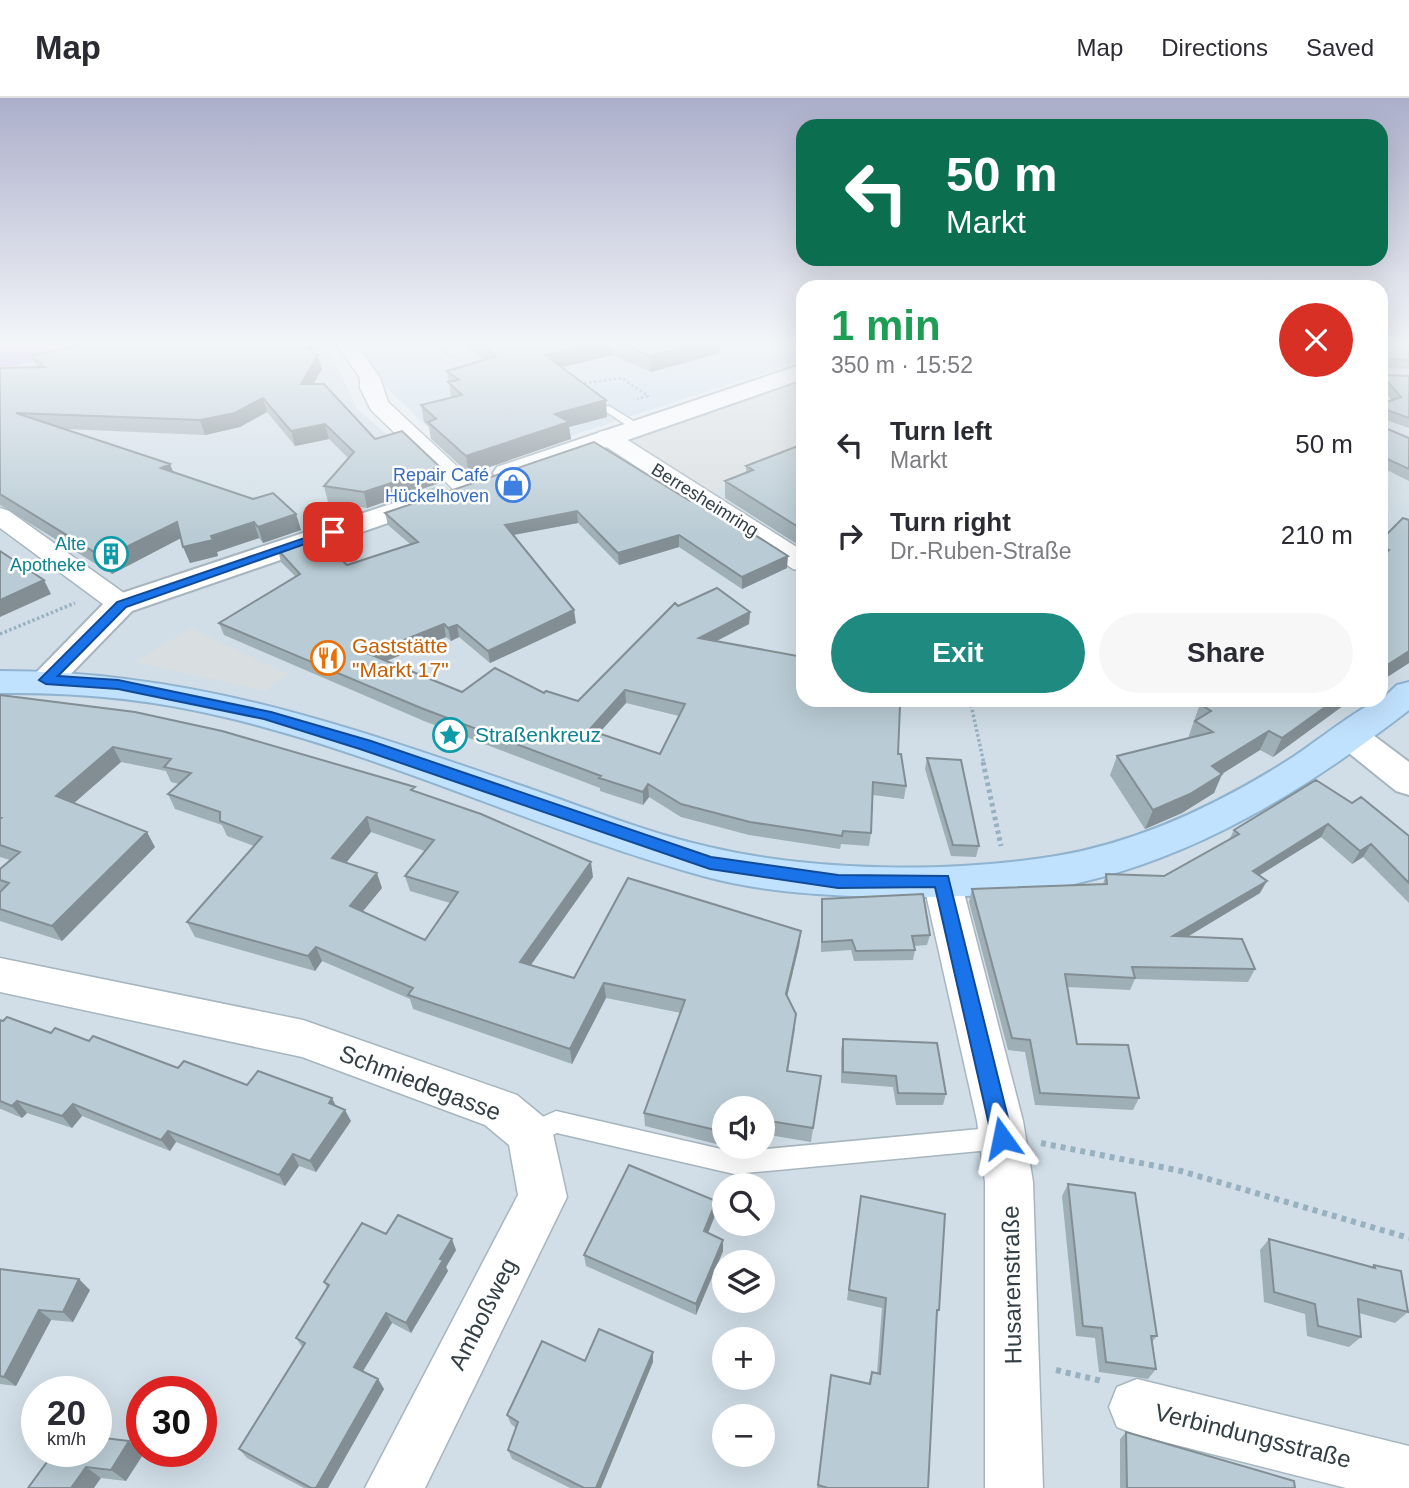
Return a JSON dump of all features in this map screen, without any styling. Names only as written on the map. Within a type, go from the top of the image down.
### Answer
[{"type":"main road","points":[[0,682],[46,680],[118,685],[266,715],[366,745],[710,863],[838,881],[942,881],[1005,877],[1075,868],[1144,849],[1200,826],[1270,789],[1352,737],[1409,693]]},
{"type":"street","points":[[382,408],[465,487]]},
{"type":"street","points":[[46,680],[112,598],[465,487],[607,438],[635,414],[658,408]]},
{"type":"street","name":"Berresheimring","points":[[607,438],[643,456],[701,492],[796,558]]},
{"type":"street","points":[[0,516],[112,598]]},
{"type":"street","points":[[1352,737],[1409,782]]},
{"type":"street","name":"Husarenstraße","points":[[942,881],[1002,1138],[1009,1182],[1014,1488]]},
{"type":"street","name":"Schmiedegasse","points":[[0,975],[303,1039],[501,1110],[530,1134]]},
{"type":"street","name":"Amboßweg","points":[[394,1488],[543,1197],[530,1134]]},
{"type":"street","name":"Verbindungsstraße","points":[[1137,1407],[1409,1475]]},
{"type":"lane","points":[[609,410],[635,414]]},
{"type":"lane","points":[[530,1134],[556,1122],[734,1163],[1002,1138]]},
{"type":"path","points":[[635,414],[639,408]]},
{"type":"path","points":[[0,634],[112,598]]},
{"type":"path","points":[[971,707],[1002,850],[1005,877]]},
{"type":"path","points":[[1002,1138],[1090,1149],[1185,1171],[1409,1238]]},
{"type":"path","points":[[1014,1360],[1116,1385],[1137,1407]]},
{"type":"shaded area","points":[[0,408],[356,408],[458,496],[711,408],[796,408],[796,707],[1388,707],[1388,408],[1409,408],[1409,1488],[0,1488]]},
{"type":"shaded area","points":[[408,408],[656,408],[472,468]]},
{"type":"shaded area","points":[[716,408],[796,408],[796,458],[710,492],[641,450],[635,443],[637,436]]},
{"type":"shaded area","points":[[191,628],[288,674],[266,691],[135,662]]},
{"type":"building","points":[[0,408],[245,408],[235,413],[200,420],[16,413],[170,464],[161,468],[253,499],[273,493],[296,514],[258,527],[254,522],[211,536],[213,540],[183,547],[177,522],[104,558],[0,494]]},
{"type":"building","points":[[271,408],[346,408],[375,439],[402,431],[440,467],[364,492],[324,486],[354,452],[325,424],[291,431]]},
{"type":"building","points":[[424,408],[577,408],[555,414],[569,422],[466,456],[428,422],[436,419]]},
{"type":"building","points":[[1388,408],[1409,408],[1409,418],[1388,410]]},
{"type":"building","points":[[1388,429],[1409,438],[1409,469],[1388,459]]},
{"type":"building","points":[[594,442],[690,501],[697,498],[788,556],[742,577],[679,535],[618,553],[577,511],[505,525],[574,610],[488,651],[457,625],[448,628],[444,624],[369,654],[462,692],[495,668],[544,693],[546,691],[578,701],[675,603],[678,606],[717,588],[750,612],[699,638],[796,656],[796,707],[900,707],[898,754],[901,754],[906,786],[873,782],[871,833],[843,831],[842,836],[750,822],[681,804],[648,784],[643,792],[599,778],[601,776],[421,708],[219,623],[300,574],[278,550],[317,537],[347,565],[418,542],[385,513]],"holes":[[[625,690],[685,704],[660,754],[589,730]]]},
{"type":"building","points":[[796,447],[796,526],[725,481],[753,470],[746,466]]},
{"type":"building","points":[[1403,518],[1409,520],[1409,651],[1388,664],[1389,550],[1388,533]]},
{"type":"building","points":[[0,551],[44,580],[0,600]]},
{"type":"building","points":[[0,695],[135,712],[222,731],[415,787],[411,790],[481,814],[591,862],[520,962],[574,978],[628,878],[801,931],[786,994],[796,1014],[787,1071],[821,1076],[813,1128],[775,1122],[775,1096],[712,1096],[712,1129],[644,1113],[685,1000],[604,983],[570,1049],[408,995],[413,988],[316,947],[308,956],[187,922],[262,837],[220,821],[220,812],[168,794],[191,773],[164,767],[171,759],[113,747],[56,796],[147,832],[52,926],[0,909],[0,892],[9,883],[0,880],[0,869],[20,852],[0,845]],"holes":[[[367,817],[434,840],[405,876],[458,892],[425,940],[350,906],[377,873],[332,858]]]},
{"type":"building","points":[[1205,707],[1325,707],[1282,738],[1269,731],[1212,766],[1222,774],[1190,794],[1153,810],[1117,756],[1213,732],[1195,721],[1211,711]]},
{"type":"building","points":[[927,758],[961,760],[979,846],[953,845]]},
{"type":"building","points":[[1316,780],[1352,803],[1361,797],[1409,836],[1409,883],[1371,844],[1360,851],[1328,824],[1253,871],[1267,881],[1173,936],[1242,939],[1255,969],[1132,967],[1135,978],[1065,974],[1077,1044],[1128,1045],[1139,1098],[1040,1093],[1030,1040],[1012,1038],[972,889],[1107,884],[1106,874],[1164,876],[1239,834],[1234,830]]},
{"type":"building","points":[[923,894],[930,935],[912,936],[915,950],[856,951],[852,940],[822,942],[822,899]]},
{"type":"building","points":[[7,1017],[51,1033],[55,1028],[89,1041],[93,1036],[178,1068],[184,1061],[247,1085],[258,1071],[332,1098],[329,1103],[345,1110],[310,1161],[293,1154],[279,1175],[168,1131],[161,1140],[73,1104],[62,1116],[17,1101],[12,1106],[0,1101],[0,1020],[3,1021]]},
{"type":"building","points":[[843,1039],[937,1043],[946,1094],[898,1093],[896,1076],[843,1072]]},
{"type":"building","points":[[629,1165],[712,1199],[712,1211],[704,1231],[723,1240],[719,1250],[712,1250],[712,1266],[696,1304],[584,1255]]},
{"type":"building","points":[[1068,1184],[1135,1193],[1157,1336],[1151,1336],[1156,1369],[1106,1362],[1102,1328],[1083,1326]]},
{"type":"building","points":[[861,1196],[945,1214],[928,1488],[828,1488],[818,1485],[831,1375],[870,1384],[872,1372],[880,1374],[886,1298],[849,1290]]},
{"type":"building","points":[[398,1215],[452,1239],[440,1259],[443,1260],[406,1323],[386,1313],[354,1367],[378,1379],[316,1488],[311,1488],[239,1449],[305,1343],[296,1338],[329,1285],[324,1282],[362,1223],[386,1234]]},
{"type":"building","points":[[1269,1239],[1375,1268],[1374,1265],[1401,1271],[1408,1312],[1358,1299],[1361,1337],[1318,1326],[1315,1304],[1274,1292]]},
{"type":"building","points":[[0,1269],[79,1279],[63,1312],[39,1310],[4,1377],[0,1376]]},
{"type":"building","points":[[599,1329],[653,1352],[596,1488],[584,1488],[508,1450],[518,1422],[507,1415],[542,1341],[585,1361]]},
{"type":"building","points":[[1126,1432],[1294,1481],[1295,1488],[1127,1488]]},
{"type":"building","points":[[112,1439],[126,1441],[126,1446],[111,1470],[86,1467],[112,1467]]},
{"type":"building","points":[[43,1467],[86,1467],[71,1488],[28,1488]]},
{"type":"place","name":"Repair Café Hückelhoven","points":[[513,485]]},
{"type":"place","name":"Alte Apotheke","points":[[111,554]]},
{"type":"place","name":"Gaststätte \"Markt 17\"","points":[[328,658]]},
{"type":"place","name":"Straßenkreuz","points":[[450,735]]},
{"type":"route","points":[[333,532],[121,604],[46,680],[118,685],[177,694],[266,715],[366,745],[710,863],[838,881],[942,881],[1002,1138]]}]
